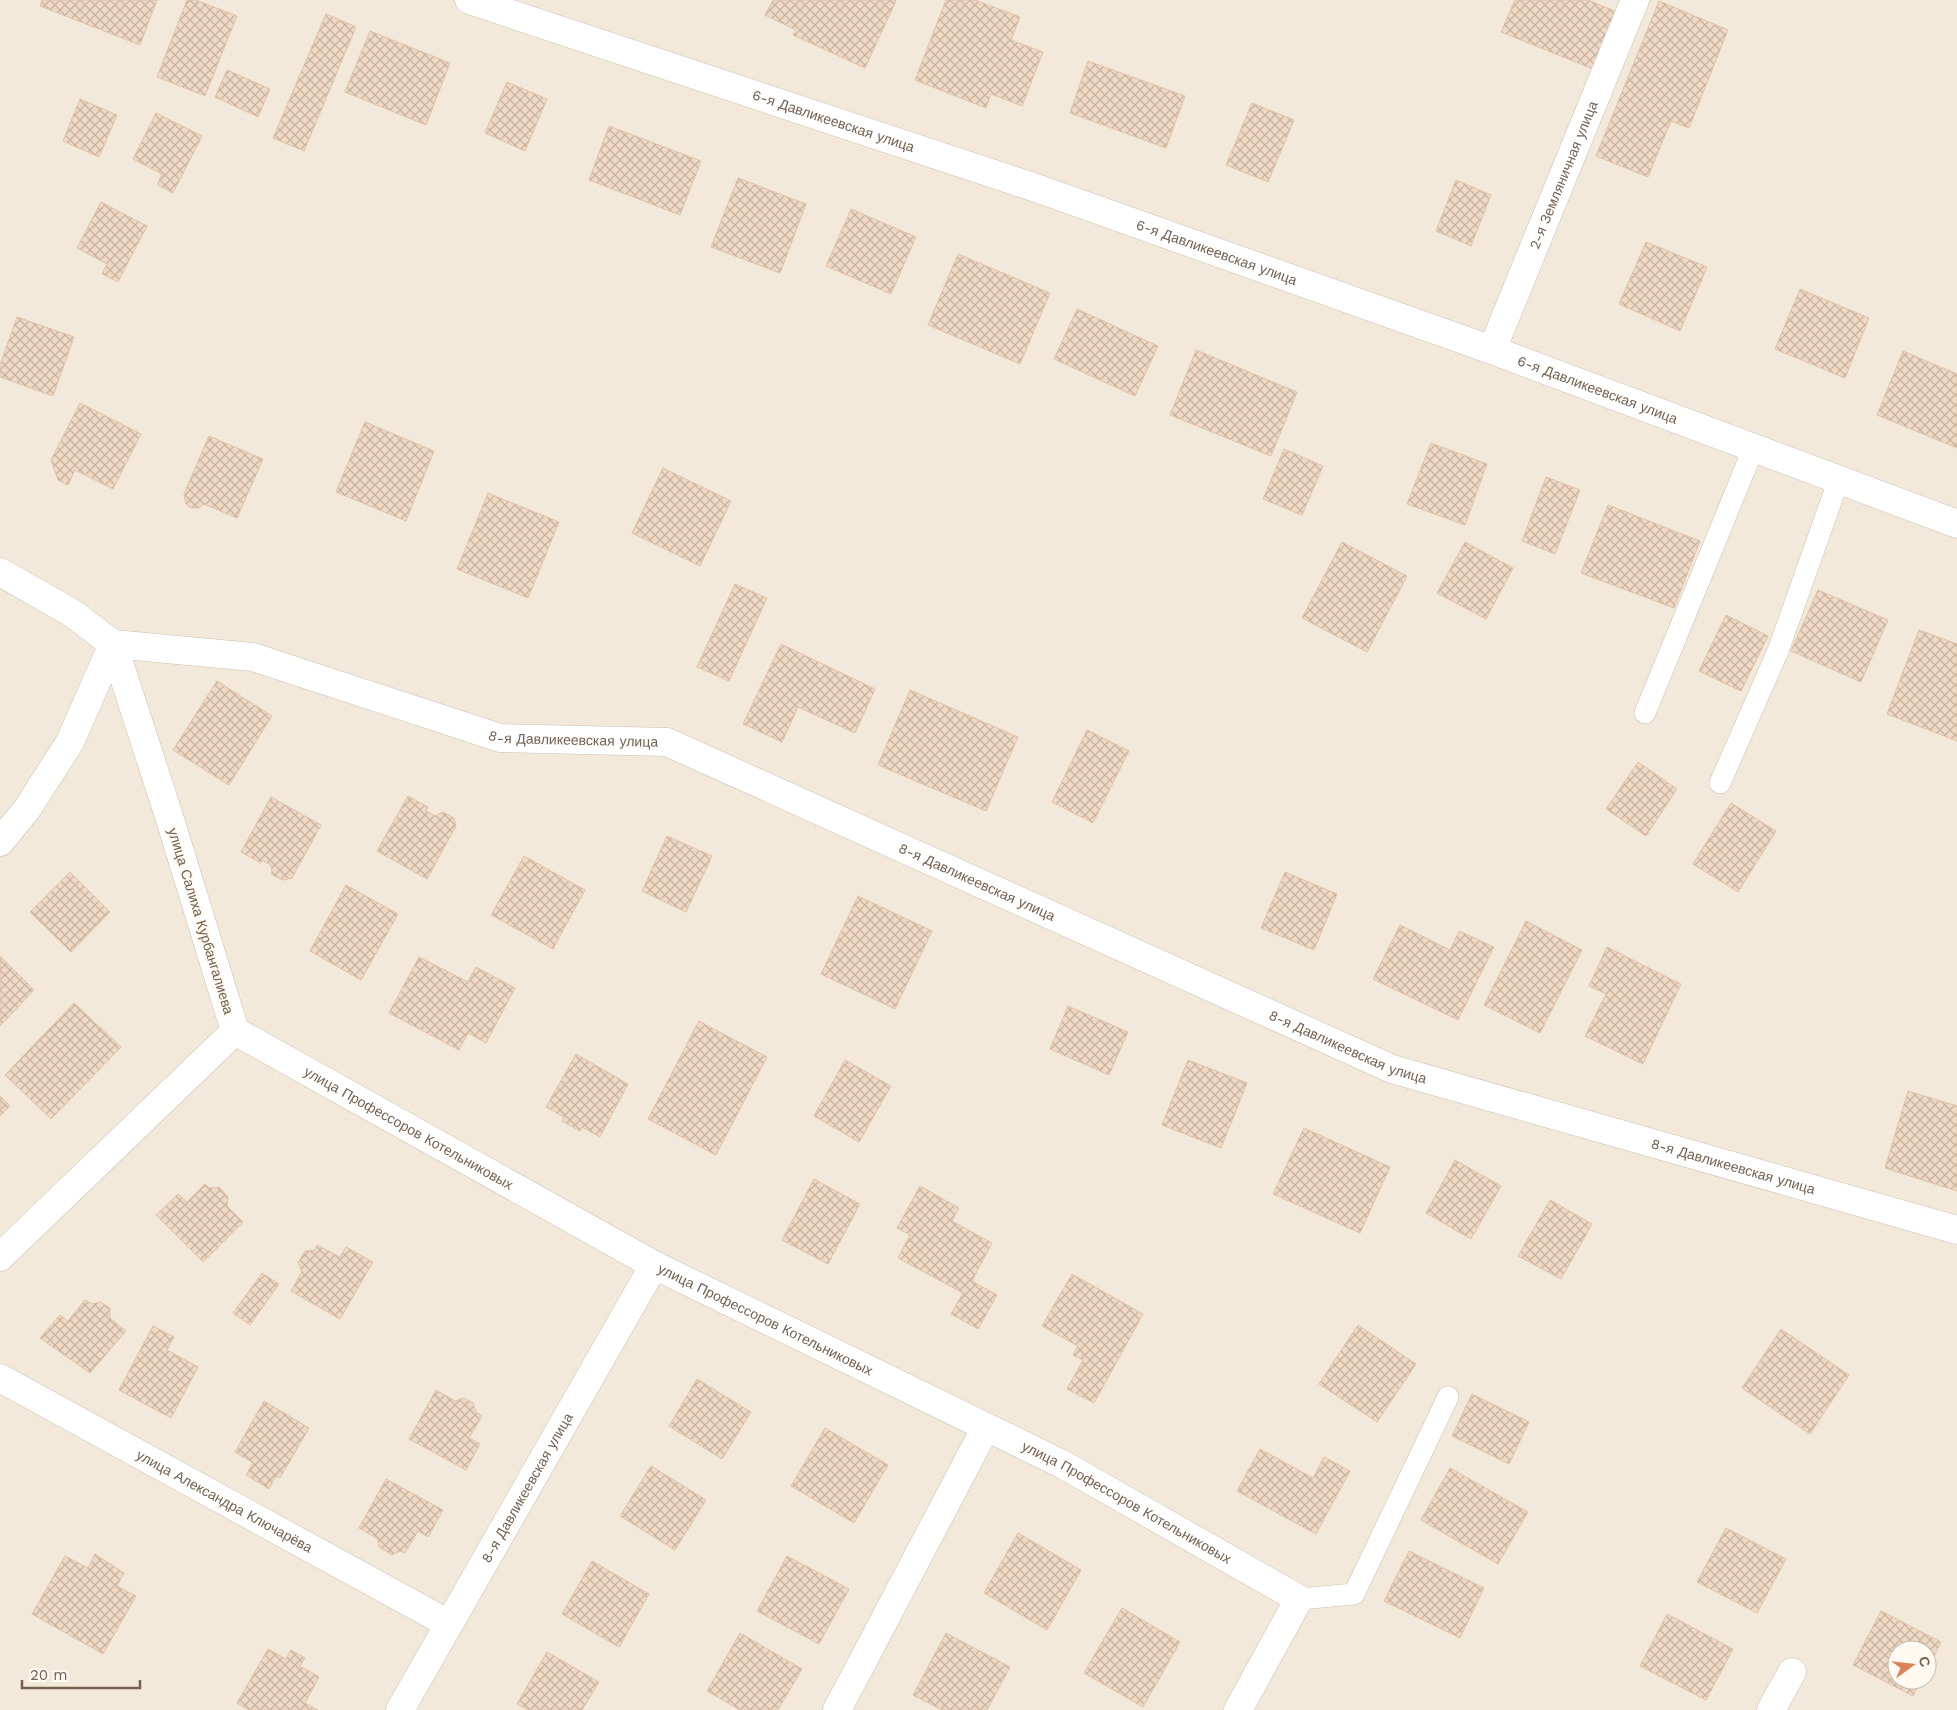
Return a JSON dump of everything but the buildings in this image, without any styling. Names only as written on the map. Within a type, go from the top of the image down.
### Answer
[{"type":"street","name":"6-я Давликеевская улица","points":[[469,0],[1039,189],[1492,350],[1957,524]]},
{"type":"street","name":"2-я Земляничная улица","points":[[1492,350],[1635,0]]},
{"type":"street","points":[[0,572],[72,613],[113,644],[70,742],[27,809],[0,842]]},
{"type":"street","name":"улица Салиха Курбангалиева","points":[[0,1257],[235,1031],[113,644]]},
{"type":"street","name":"8-я Давликеевская улица","points":[[113,644],[253,657],[500,738],[667,742],[1392,1069],[1957,1230]]},
{"type":"street","name":"улица Профессоров Котельниковых","points":[[235,1031],[654,1265],[1062,1464],[1299,1599]]},
{"type":"street","name":"8-я Давликеевская улица","points":[[400,1710],[654,1265]]},
{"type":"street","name":"улица Александра Ключарёва","points":[[0,1378],[449,1624]]},
{"type":"street","points":[[836,1710],[986,1427]]},
{"type":"street","points":[[1238,1710],[1299,1599]]},
{"type":"street","points":[[1771,1710],[1792,1672]]},
{"type":"lane","points":[[1645,713],[1754,447]]},
{"type":"lane","points":[[1720,783],[1778,651],[1840,479]]},
{"type":"lane","points":[[1299,1599],[1354,1594],[1448,1397]]},
{"type":"shaded area","points":[[0,0],[1957,0],[1957,1710],[0,1710]]}]
